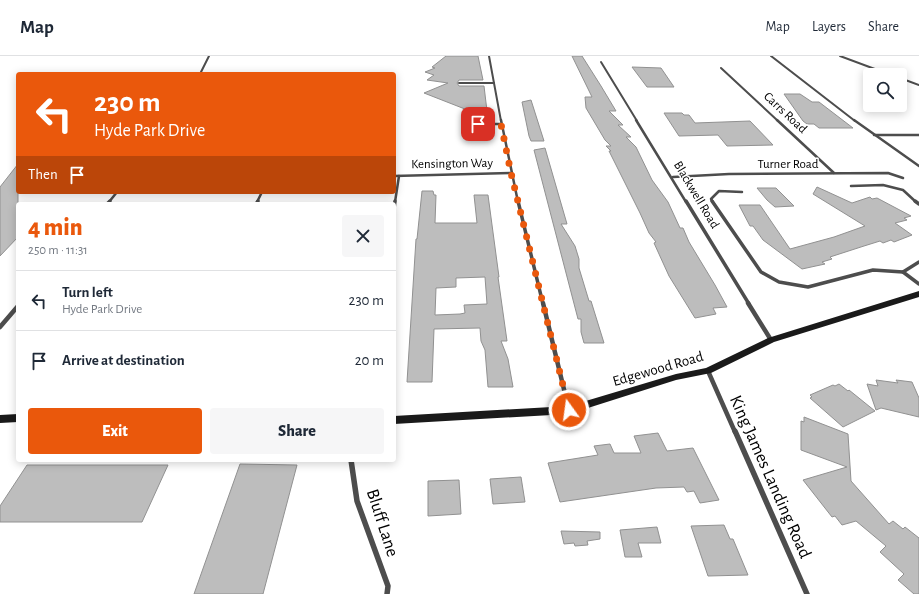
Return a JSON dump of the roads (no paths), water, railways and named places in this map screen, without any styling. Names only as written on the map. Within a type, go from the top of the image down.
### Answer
[{"type":"street","points":[[201,72],[209,56]]},
{"type":"street","points":[[489,56],[511,173],[569,410]]},
{"type":"street","points":[[771,56],[874,135],[919,166]]},
{"type":"street","points":[[840,56],[872,68]]},
{"type":"street","name":"Blackwell Road","points":[[601,62],[673,177],[771,340]]},
{"type":"street","name":"Carrs Road","points":[[721,68],[834,174]]},
{"type":"street","points":[[907,81],[919,85]]},
{"type":"street","points":[[459,83],[494,83]]},
{"type":"street","points":[[466,124],[501,124]]},
{"type":"street","points":[[874,135],[919,135]]},
{"type":"street","name":"Kensington Way","points":[[399,176],[511,173]]},
{"type":"street","name":"Turner Road","points":[[673,177],[729,174],[888,173],[903,178]]},
{"type":"street","points":[[395,202],[399,176]]},
{"type":"street","points":[[851,186],[883,185],[896,188],[903,190],[919,204]]},
{"type":"street","points":[[742,192],[719,191],[711,199],[761,272],[779,282],[808,287],[873,270],[902,272],[919,284]]},
{"type":"street","points":[[109,202],[116,194]]},
{"type":"street","points":[[902,272],[919,262]]},
{"type":"street","name":"Edgewood Road","points":[[396,420],[569,410],[676,377],[708,371],[771,340],[919,294]]},
{"type":"street","points":[[0,327],[16,308]]},
{"type":"street","name":"King James Landing Road","points":[[708,371],[807,594]]},
{"type":"street","points":[[0,418],[16,418]]},
{"type":"street","name":"Bluff Lane","points":[[351,462],[357,501],[388,586],[387,594]]}]
